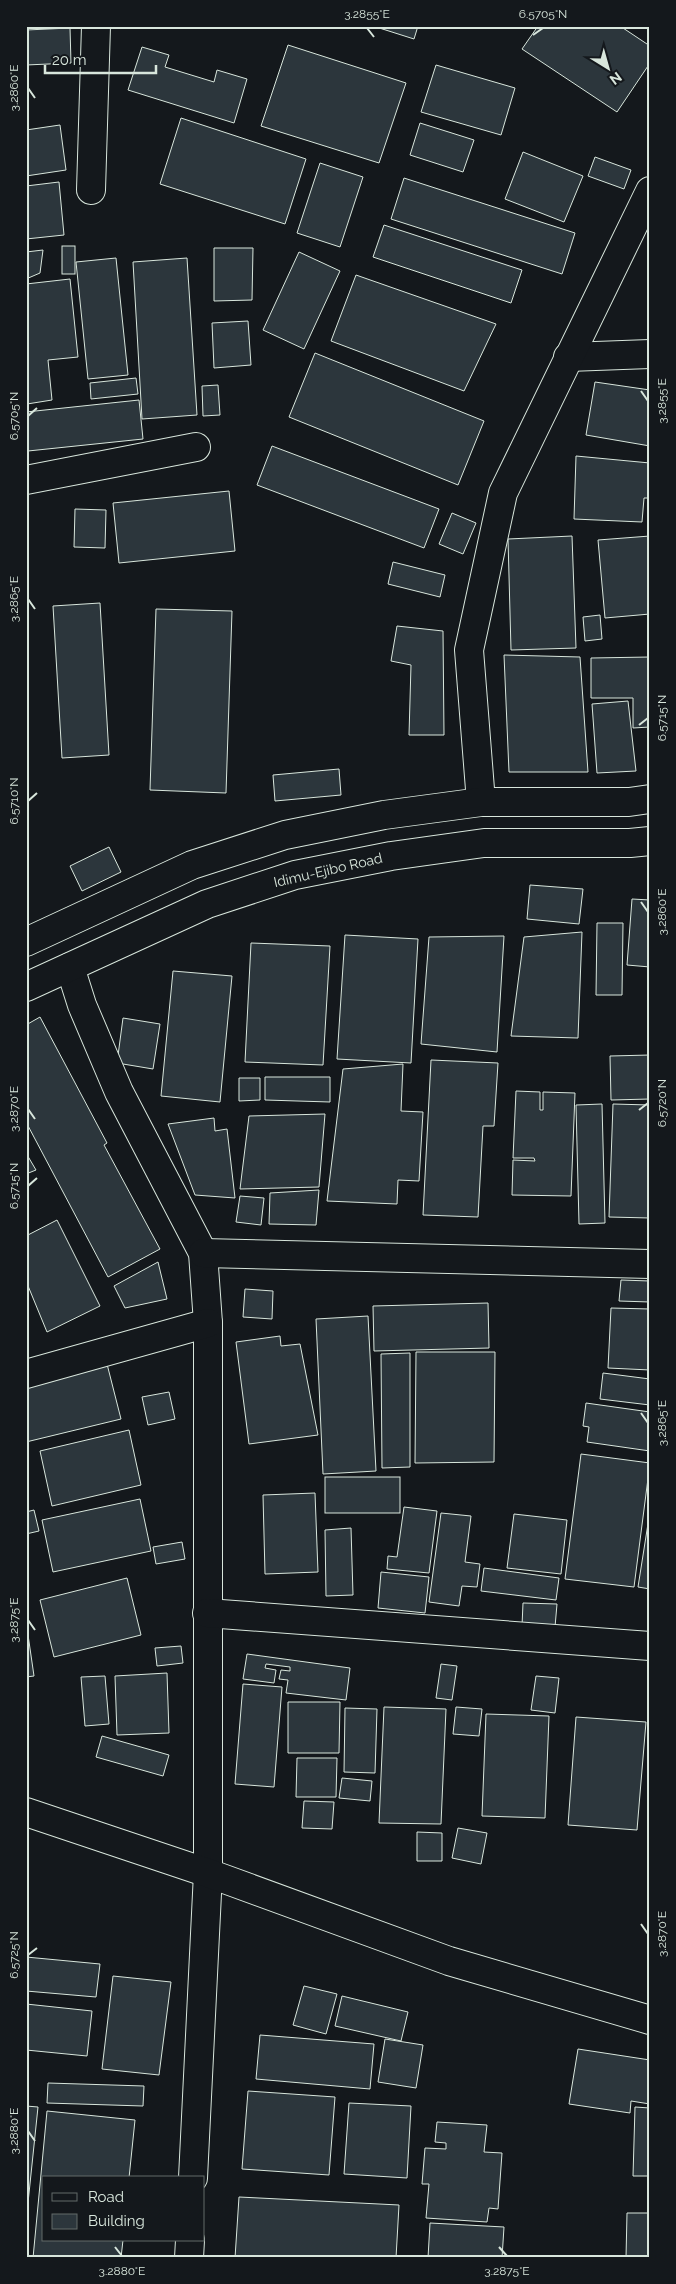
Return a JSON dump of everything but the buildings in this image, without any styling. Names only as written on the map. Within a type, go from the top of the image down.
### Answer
[{"type":"street","points":[[91,190],[96,26]]},
{"type":"street","points":[[481,802],[469,650],[503,493],[650,190]]},
{"type":"street","points":[[568,357],[650,354]]},
{"type":"street","points":[[26,480],[196,447]]},
{"type":"street","points":[[26,942],[192,865],[285,835],[384,814],[481,802],[629,802],[650,799]]},
{"type":"street","name":"Idimu-Ejibo Road","points":[[26,987],[206,904],[295,875],[391,856],[484,844],[630,843],[650,841]]},
{"type":"street","points":[[70,967],[82,1005],[118,1092],[204,1253],[208,1323],[208,1873],[193,2176]]},
{"type":"street","points":[[204,1253],[650,1264]]},
{"type":"street","points":[[26,1374],[208,1323]]},
{"type":"street","points":[[207,1613],[650,1646]]},
{"type":"street","points":[[26,1812],[208,1873],[448,1961],[650,2020]]},
{"type":"street","points":[[189,2258],[190,2242]]}]
